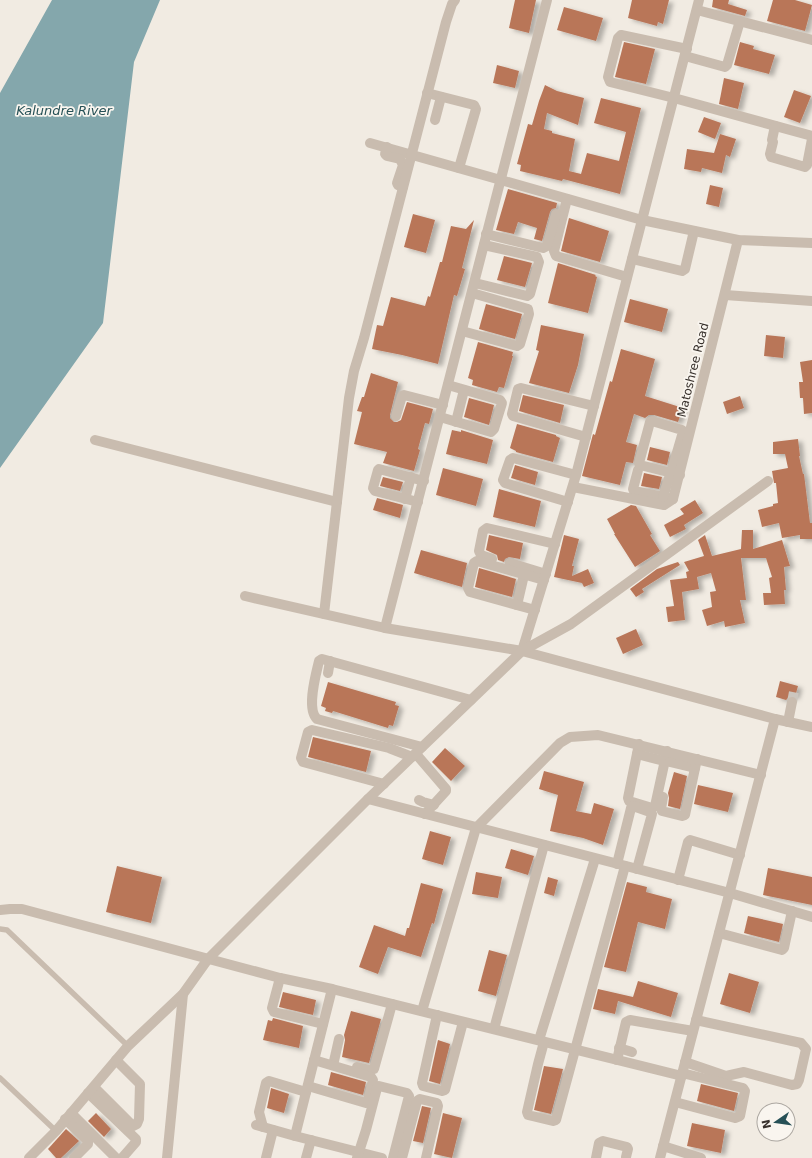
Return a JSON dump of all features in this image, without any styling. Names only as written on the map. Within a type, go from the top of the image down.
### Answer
[{"type":"street","points":[[324,614],[349,398],[354,370],[364,338],[404,175],[411,155],[446,22],[452,4],[455,0]]},
{"type":"street","points":[[385,628],[547,0]]},
{"type":"street","points":[[522,651],[573,487],[698,5],[738,20],[812,40]]},
{"type":"street","points":[[738,20],[727,65],[725,67],[686,52],[621,35],[618,38],[608,77],[610,82],[674,98],[775,126],[812,138],[807,165],[805,166],[770,157],[775,126]]},
{"type":"street","points":[[428,93],[474,105],[476,109],[459,168]]},
{"type":"street","points":[[435,120],[441,97]]},
{"type":"street","points":[[370,143],[642,220],[738,240],[812,243]]},
{"type":"street","points":[[387,147],[385,154],[386,156],[400,159],[402,162],[404,175]]},
{"type":"street","points":[[564,198],[567,214],[554,251],[556,256],[627,277]]},
{"type":"street","points":[[486,234],[543,248],[547,246],[564,198]]},
{"type":"street","points":[[632,259],[682,271],[685,269],[694,231]]},
{"type":"street","name":"Matoshree Road","points":[[668,498],[673,475],[725,295],[738,240]]},
{"type":"street","points":[[473,288],[527,296],[530,294],[539,262],[537,258],[484,245]]},
{"type":"street","points":[[462,331],[517,346],[520,344],[529,314],[528,310],[473,288]]},
{"type":"street","points":[[725,295],[812,301]]},
{"type":"street","points":[[440,417],[491,432],[494,429],[502,403],[500,400],[448,385]]},
{"type":"street","points":[[586,437],[513,416],[512,414],[518,389],[521,388],[594,406]]},
{"type":"street","points":[[456,422],[464,390]]},
{"type":"street","points":[[396,416],[404,394],[443,404]]},
{"type":"street","points":[[652,421],[682,430],[683,432],[673,475],[640,465],[639,463],[650,422],[652,421]]},
{"type":"street","points":[[95,440],[337,502]]},
{"type":"street","points":[[568,502],[506,483],[503,480],[510,460],[513,458],[576,475]]},
{"type":"street","points":[[418,502],[375,491],[374,488],[378,470],[379,469],[424,481]]},
{"type":"street","points":[[573,487],[664,505],[668,498],[634,491],[633,489],[638,470]]},
{"type":"street","points":[[405,499],[411,477]]},
{"type":"street","points":[[30,1158],[56,1131],[128,1046],[183,994],[208,959],[368,799],[522,651],[571,624],[768,482]]},
{"type":"street","points":[[545,577],[481,555],[479,551],[483,531],[487,528],[555,544]]},
{"type":"street","points":[[535,610],[470,592],[468,588],[474,563],[478,561],[524,575],[545,577]]},
{"type":"street","points":[[516,605],[524,575]]},
{"type":"street","points":[[246,596],[385,628],[522,651],[776,719],[812,727]]},
{"type":"street","points":[[425,814],[446,792],[446,789],[417,752],[316,719],[313,716],[311,706],[319,661],[322,659],[330,661],[471,700]]},
{"type":"street","points":[[328,673],[330,661]]},
{"type":"street","points":[[788,722],[792,702]]},
{"type":"street","points":[[660,1158],[776,719]]},
{"type":"street","points":[[384,784],[303,762],[301,758],[308,732],[312,730],[389,748],[417,752]]},
{"type":"street","points":[[422,1012],[476,828],[560,743],[570,737],[598,734],[638,749],[668,757],[696,764],[761,775]]},
{"type":"street","points":[[638,749],[628,798],[629,801],[652,808],[654,806],[668,757]]},
{"type":"street","points":[[668,757],[661,808],[662,811],[682,816],[685,815],[696,764]]},
{"type":"street","points":[[368,799],[730,893],[812,917]]},
{"type":"street","points":[[419,800],[434,805]]},
{"type":"street","points":[[595,859],[542,1041],[527,1112],[528,1115],[553,1121],[556,1120],[621,865],[631,808],[633,806],[652,814],[637,870]]},
{"type":"street","points":[[678,880],[688,842],[690,840],[740,855]]},
{"type":"street","points":[[494,1030],[544,845]]},
{"type":"street","points":[[0,910],[10,908],[22,909],[280,978],[332,989],[616,1060],[743,1088],[745,1091],[740,1116],[735,1118],[675,1102]]},
{"type":"street","points":[[719,934],[782,950],[784,948],[792,911]]},
{"type":"street","points":[[280,978],[272,1008],[274,1012],[323,1024]]},
{"type":"street","points":[[295,1136],[332,989]]},
{"type":"street","points":[[167,1158],[183,994]]},
{"type":"street","points":[[315,1058],[370,1070],[374,1069],[392,1004]]},
{"type":"street","points":[[437,1015],[422,1083],[423,1086],[442,1091],[445,1090],[463,1022]]},
{"type":"street","points":[[616,1060],[626,1022],[630,1020],[693,1031]]},
{"type":"street","points":[[685,1062],[728,1076],[744,1072],[792,1085],[797,1084],[799,1080],[806,1049],[802,1043],[696,1020]]},
{"type":"street","points":[[334,1061],[339,1039]]},
{"type":"street","points":[[619,1048],[632,1052]]},
{"type":"street","points":[[315,1058],[371,1077],[373,1080],[368,1101],[366,1103],[306,1091],[294,1093],[294,1088],[268,1082],[266,1083],[259,1112],[260,1126],[358,1155],[382,1158]]},
{"type":"street","points":[[91,1090],[133,1126],[137,1124],[140,1119],[140,1084],[116,1060]]},
{"type":"street","points":[[358,1155],[366,1130],[376,1088],[379,1086],[408,1093],[409,1096],[393,1158]]},
{"type":"street","points":[[91,1090],[136,1139],[136,1142],[122,1158]]},
{"type":"street","points":[[402,1158],[417,1101],[420,1099],[437,1103],[438,1106],[426,1158]]},
{"type":"street","points":[[68,1116],[88,1141],[88,1144],[74,1158]]},
{"type":"street","points":[[68,1116],[116,1158]]},
{"type":"street","points":[[266,1158],[273,1130]]},
{"type":"street","points":[[306,1158],[314,1141]]},
{"type":"street","points":[[313,1158],[314,1141]]},
{"type":"street","points":[[596,1158],[599,1144],[603,1141],[626,1147],[628,1149],[626,1157]]},
{"type":"street","points":[[663,1146],[701,1158]]},
{"type":"street","points":[[82,1158],[93,1148],[96,1148],[106,1158]]},
{"type":"lane","points":[[0,929],[7,930],[128,1046]]},
{"type":"lane","points":[[0,1078],[56,1131]]},
{"type":"water","name":"Kalundre River","points":[[52,0],[160,0],[134,62],[103,323],[0,468],[0,93]]},
{"type":"building","points":[[515,0],[536,0],[529,33],[509,28]]},
{"type":"building","points":[[632,0],[669,0],[663,24],[658,22],[657,26],[628,18]]},
{"type":"building","points":[[713,0],[729,0],[728,4],[747,10],[745,16],[712,7]]},
{"type":"building","points":[[773,0],[795,0],[812,5],[805,31],[767,21]]},
{"type":"building","points":[[564,7],[603,18],[596,41],[557,30]]},
{"type":"building","points":[[624,42],[655,49],[646,84],[615,77]]},
{"type":"building","points":[[740,42],[754,46],[753,49],[775,55],[769,74],[734,65]]},
{"type":"building","points":[[497,65],[519,71],[515,88],[493,83]]},
{"type":"building","points":[[724,78],[744,83],[738,109],[719,104]]},
{"type":"building","points":[[545,85],[557,91],[584,98],[578,125],[547,113],[544,129],[552,131],[552,133],[575,139],[569,171],[581,174],[587,153],[619,161],[626,132],[594,123],[601,98],[641,108],[620,194],[563,179],[562,181],[520,171],[521,165],[517,164],[528,124],[532,125]]},
{"type":"building","points":[[794,90],[811,96],[800,123],[784,117]]},
{"type":"building","points":[[704,117],[721,123],[715,139],[698,132]]},
{"type":"building","points":[[720,134],[736,139],[730,157],[726,155],[722,173],[702,168],[701,172],[684,169],[687,149],[714,153]]},
{"type":"building","points":[[710,185],[723,188],[719,207],[706,204]]},
{"type":"building","points":[[508,189],[557,203],[556,208],[552,209],[550,212],[542,241],[534,239],[537,228],[518,222],[514,234],[496,230]]},
{"type":"building","points":[[413,214],[435,220],[426,253],[404,247]]},
{"type":"building","points":[[569,218],[609,231],[600,262],[561,251]]},
{"type":"building","points":[[474,220],[462,268],[465,269],[457,296],[454,295],[438,364],[372,349],[377,325],[383,326],[391,297],[425,306],[428,296],[430,297],[440,262],[442,262],[451,226],[466,229]]},
{"type":"building","points":[[504,256],[532,263],[525,287],[497,280]]},
{"type":"building","points":[[558,263],[596,275],[595,276],[597,277],[588,313],[548,303]]},
{"type":"building","points":[[630,299],[668,309],[662,332],[624,322]]},
{"type":"building","points":[[486,304],[522,314],[515,339],[479,329]]},
{"type":"building","points":[[541,325],[584,334],[578,365],[569,393],[529,383],[539,351],[536,350]]},
{"type":"building","points":[[766,335],[785,337],[783,358],[764,356]]},
{"type":"building","points":[[478,342],[513,352],[504,388],[499,387],[497,392],[472,385],[473,380],[468,378]]},
{"type":"building","points":[[621,349],[655,359],[645,396],[683,408],[678,422],[654,415],[649,415],[645,418],[634,414],[626,442],[637,445],[633,463],[626,462],[620,485],[582,476],[593,434],[595,435],[610,381],[612,382]]},
{"type":"building","points":[[812,360],[812,413],[804,414],[803,398],[800,398],[799,382],[803,382],[800,362]]},
{"type":"building","points":[[371,373],[398,382],[390,415],[390,418],[394,422],[401,420],[407,402],[433,409],[429,424],[425,423],[414,471],[383,463],[387,452],[354,444],[362,412],[357,411],[362,397],[364,397]]},
{"type":"building","points":[[523,395],[564,405],[560,423],[519,411]]},
{"type":"building","points":[[740,396],[744,408],[727,414],[723,402]]},
{"type":"building","points":[[469,398],[494,405],[489,425],[464,417]]},
{"type":"building","points":[[517,424],[556,435],[560,438],[553,462],[516,452],[510,448]]},
{"type":"building","points":[[452,430],[461,432],[461,430],[493,440],[487,464],[446,454]]},
{"type":"building","points":[[798,439],[799,456],[804,474],[810,523],[812,523],[812,539],[800,539],[800,535],[782,538],[779,523],[762,527],[758,510],[778,503],[776,483],[774,483],[772,471],[788,468],[785,454],[773,454],[773,442]]},
{"type":"building","points":[[650,447],[670,452],[667,465],[647,460]]},
{"type":"building","points":[[515,465],[538,472],[535,485],[511,478]]},
{"type":"building","points":[[443,468],[483,479],[476,506],[436,495]]},
{"type":"building","points":[[644,473],[662,477],[659,489],[641,486]]},
{"type":"building","points":[[383,477],[403,482],[400,491],[380,486]]},
{"type":"building","points":[[499,489],[541,501],[535,527],[493,517]]},
{"type":"building","points":[[377,498],[403,505],[400,518],[373,510]]},
{"type":"building","points":[[695,500],[703,513],[684,525],[686,529],[670,537],[664,525],[684,514],[680,509]]},
{"type":"building","points":[[631,505],[636,506],[652,534],[650,535],[660,551],[635,567],[614,534],[607,519]]},
{"type":"building","points":[[742,530],[753,530],[753,549],[782,540],[790,566],[784,567],[786,590],[784,590],[785,604],[764,605],[763,593],[771,593],[769,578],[772,577],[766,558],[741,558],[746,600],[740,600],[745,623],[725,627],[724,621],[707,626],[702,610],[712,607],[710,592],[716,591],[711,573],[697,577],[699,589],[682,592],[685,620],[668,622],[666,607],[674,606],[670,580],[687,578],[686,572],[689,571],[684,562],[704,556],[698,540],[705,535],[712,556],[741,549]]},
{"type":"building","points":[[489,535],[523,543],[520,559],[509,557],[505,559],[504,562],[498,560],[497,555],[486,550]]},
{"type":"building","points":[[564,535],[579,539],[572,566],[574,566],[572,576],[588,569],[594,583],[584,587],[582,583],[554,577]]},
{"type":"building","points":[[421,550],[467,563],[462,587],[414,573]]},
{"type":"building","points":[[678,562],[680,565],[642,589],[644,592],[636,597],[630,589],[657,569]]},
{"type":"building","points":[[479,568],[516,579],[512,597],[475,587]]},
{"type":"building","points":[[636,629],[643,645],[623,654],[616,638]]},
{"type":"building","points":[[780,681],[798,686],[795,697],[790,696],[786,700],[776,697]]},
{"type":"building","points":[[328,682],[396,702],[395,705],[399,706],[393,726],[389,725],[388,728],[333,711],[332,713],[325,711],[326,708],[321,706]]},
{"type":"building","points":[[313,737],[371,751],[366,772],[308,757]]},
{"type":"building","points":[[445,748],[465,766],[451,781],[432,762]]},
{"type":"building","points":[[544,771],[584,782],[576,811],[591,814],[594,803],[614,809],[603,845],[583,838],[550,831],[558,795],[539,789]]},
{"type":"building","points":[[674,772],[687,776],[680,809],[668,806],[668,793]]},
{"type":"building","points":[[698,785],[733,793],[728,812],[694,804]]},
{"type":"building","points":[[430,831],[451,837],[443,865],[422,859]]},
{"type":"building","points":[[511,849],[534,856],[528,875],[505,868]]},
{"type":"building","points":[[117,866],[162,877],[151,923],[106,912]]},
{"type":"building","points":[[768,868],[812,877],[812,905],[763,895]]},
{"type":"building","points":[[476,872],[502,877],[498,898],[472,894]]},
{"type":"building","points":[[548,877],[558,880],[554,896],[544,893]]},
{"type":"building","points":[[627,882],[647,887],[646,892],[672,899],[665,929],[638,922],[626,972],[604,967]]},
{"type":"building","points":[[421,883],[443,889],[434,924],[432,923],[421,957],[388,947],[378,974],[359,967],[374,925],[405,936],[407,928],[409,928]]},
{"type":"building","points":[[748,916],[783,924],[779,942],[744,933]]},
{"type":"building","points":[[489,950],[507,955],[496,996],[478,991]]},
{"type":"building","points":[[729,973],[759,982],[750,1013],[720,1004]]},
{"type":"building","points":[[638,981],[678,993],[671,1017],[618,1001],[615,1014],[593,1009],[598,989],[633,997]]},
{"type":"building","points":[[283,992],[316,1000],[313,1015],[279,1007]]},
{"type":"building","points":[[351,1011],[381,1019],[369,1063],[342,1057],[345,1040],[344,1035]]},
{"type":"building","points":[[273,1018],[303,1026],[299,1048],[263,1040],[268,1020],[272,1021]]},
{"type":"building","points":[[438,1040],[450,1044],[440,1084],[429,1081]]},
{"type":"building","points":[[544,1066],[563,1069],[551,1114],[534,1110]]},
{"type":"building","points":[[331,1072],[366,1082],[363,1095],[328,1085]]},
{"type":"building","points":[[701,1084],[738,1093],[734,1111],[697,1101]]},
{"type":"building","points":[[271,1088],[289,1094],[284,1113],[267,1108]]},
{"type":"building","points":[[422,1106],[431,1108],[423,1143],[413,1141]]},
{"type":"building","points":[[96,1113],[111,1129],[104,1137],[88,1121]]},
{"type":"building","points":[[443,1113],[462,1118],[452,1158],[434,1154]]},
{"type":"building","points":[[692,1123],[725,1130],[721,1153],[687,1146]]},
{"type":"building","points":[[66,1129],[79,1141],[61,1158],[56,1158],[48,1149]]},
{"type":"tunnel","points":[[792,702],[794,692]]}]
